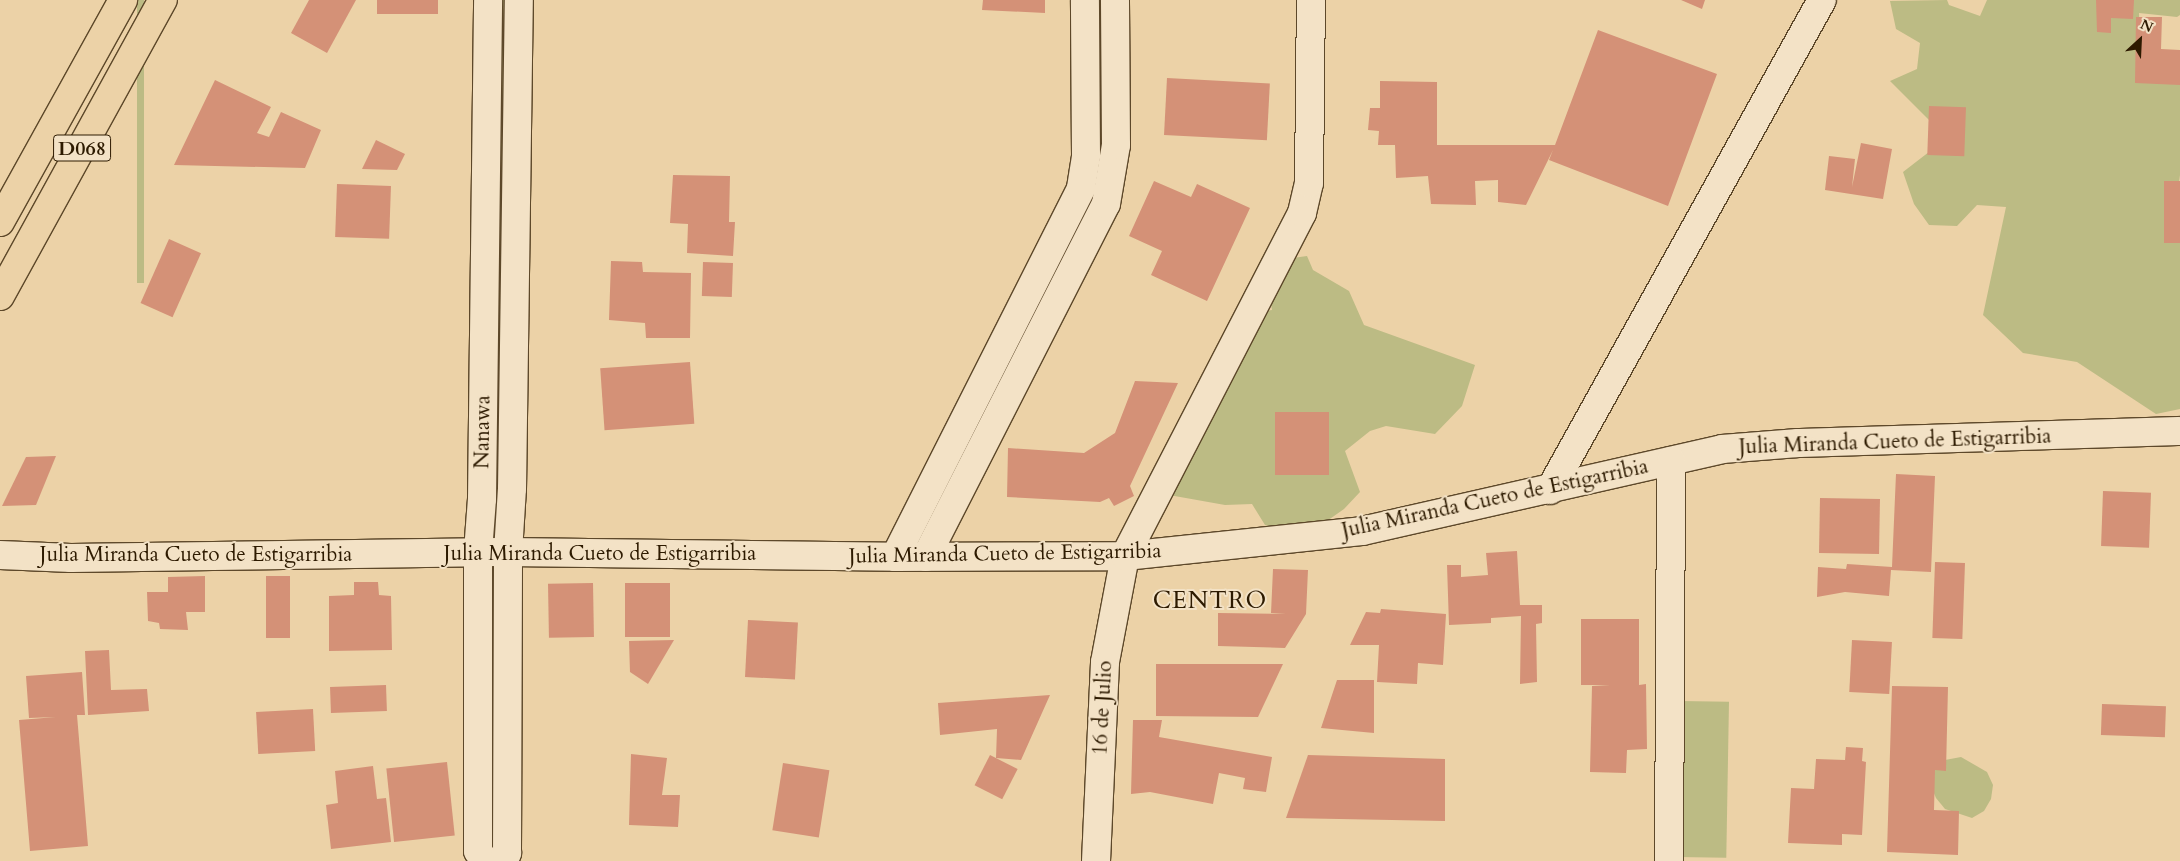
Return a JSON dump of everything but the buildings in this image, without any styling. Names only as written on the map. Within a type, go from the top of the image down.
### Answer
[{"type":"main road","name":"D068","points":[[0,222],[123,0]]},
{"type":"main road","name":"D068","points":[[0,296],[164,0]]},
{"type":"street","name":"Nanawa","points":[[485,861],[478,851],[478,552],[482,499],[488,0]]},
{"type":"street","name":"Nanawa","points":[[504,861],[507,853],[508,552],[512,489],[519,0]]},
{"type":"street","points":[[895,557],[1081,188],[1086,155],[1085,0]]},
{"type":"street","points":[[926,557],[1106,204],[1116,145],[1115,0]]},
{"type":"street","name":"16 de Julio","points":[[1096,861],[1105,662],[1124,556],[1302,213],[1309,183],[1311,0]]},
{"type":"street","points":[[1550,490],[1822,0]]},
{"type":"street","name":"Julia Miranda Cueto de Estigarribia","points":[[0,555],[70,558],[508,552],[895,557],[1124,556],[1362,531],[1550,490],[1722,449],[1798,443],[2180,431]]},
{"type":"street","points":[[1669,861],[1671,461]]},
{"type":"shaded area","points":[[137,0],[144,0],[144,283],[137,283]]},
{"type":"shaded area","points":[[500,0],[507,0],[496,501],[495,499]]},
{"type":"shaded area","points":[[1097,0],[1104,0],[1100,187],[944,491],[941,490],[1088,204]]},
{"type":"shaded area","points":[[1947,0],[1949,5],[1980,16],[1987,0],[2180,0],[2180,15],[2177,17],[2139,13],[2141,71],[2180,84],[2180,175],[2172,234],[2180,236],[2180,409],[2156,414],[2077,362],[2023,353],[1983,315],[2006,207],[1977,205],[1957,226],[1929,225],[1914,204],[1903,172],[1947,138],[1890,81],[1917,69],[1920,43],[1896,29],[1890,1]]},
{"type":"shaded area","points":[[1307,256],[1313,270],[1349,291],[1364,325],[1475,365],[1462,406],[1435,434],[1386,426],[1370,431],[1345,451],[1360,492],[1344,509],[1304,537],[1265,525],[1252,504],[1225,505],[1169,495],[1202,440],[1197,411],[1231,372],[1219,342],[1242,314],[1272,310],[1264,262]]},
{"type":"shaded area","points":[[491,576],[495,854],[490,856]]},
{"type":"shaded area","points":[[1680,701],[1729,702],[1726,858],[1677,857]]},
{"type":"shaded area","points":[[1961,757],[1987,772],[1993,785],[1991,799],[1984,811],[1972,818],[1945,809],[1936,798],[1930,784],[1935,770],[1945,760]]},
{"type":"district","name":"CENTRO","points":[[1210,601]]}]
